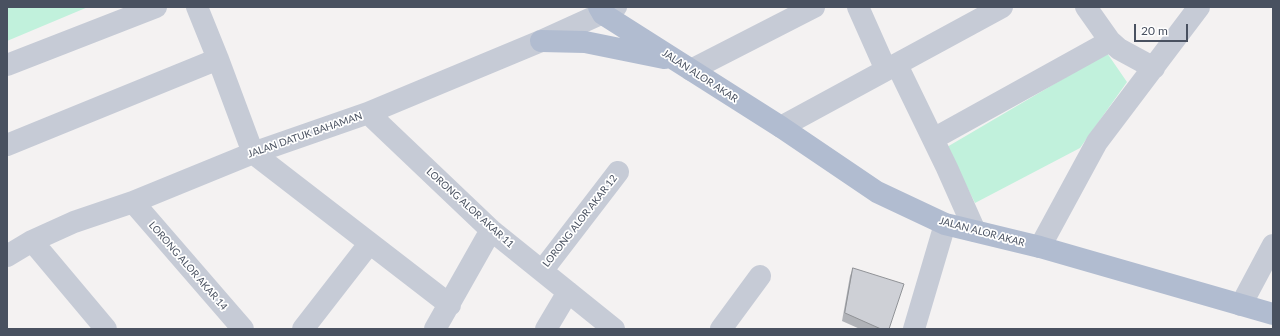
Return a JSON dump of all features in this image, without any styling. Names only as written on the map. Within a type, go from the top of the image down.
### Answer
[{"type":"main road","name":"JALAN ALOR AKAR","points":[[606,9],[684,65],[781,127],[877,192],[945,224],[1040,247],[1273,314]]},
{"type":"main road","points":[[541,41],[586,42],[684,65]]},
{"type":"street","points":[[7,65],[156,7]]},
{"type":"street","points":[[197,7],[253,153],[450,305]]},
{"type":"street","points":[[684,65],[814,7]]},
{"type":"street","points":[[858,7],[933,139],[975,232]]},
{"type":"street","points":[[781,127],[1002,7]]},
{"type":"street","points":[[1086,7],[1110,41],[1119,49],[1154,68]]},
{"type":"street","points":[[1040,247],[1097,142],[1199,7]]},
{"type":"street","name":"JALAN DATUK BAHAMAN","points":[[7,256],[32,241],[74,222],[133,202],[253,153],[368,113],[541,41],[606,9]]},
{"type":"street","points":[[933,139],[1110,41]]},
{"type":"street","points":[[7,145],[218,59]]},
{"type":"street","name":"LORONG ALOR AKAR 11","points":[[368,113],[491,230],[614,329]]},
{"type":"street","name":"LORONG ALOR AKAR 12","points":[[542,271],[618,172]]},
{"type":"street","name":"LORONG ALOR AKAR 14","points":[[133,202],[243,329]]},
{"type":"street","points":[[914,329],[945,224]]},
{"type":"street","points":[[435,329],[450,305],[491,230]]},
{"type":"street","points":[[32,241],[106,329]]},
{"type":"street","points":[[303,329],[369,244]]},
{"type":"street","points":[[1241,305],[1273,245]]},
{"type":"street","points":[[721,329],[760,276]]},
{"type":"street","points":[[546,329],[568,292]]},
{"type":"green space","points":[[7,7],[88,7],[7,41]]},
{"type":"green space","points":[[1107,53],[1127,82],[1080,148],[975,203],[947,147]]},
{"type":"building","points":[[853,268],[904,284],[889,329],[881,329],[845,313]]}]
